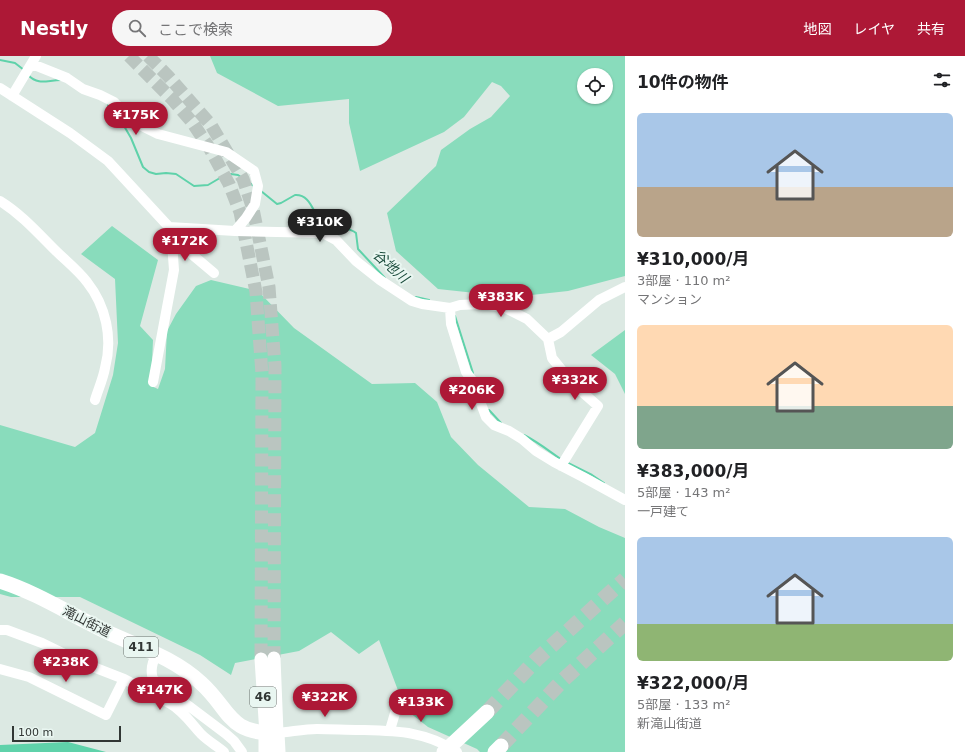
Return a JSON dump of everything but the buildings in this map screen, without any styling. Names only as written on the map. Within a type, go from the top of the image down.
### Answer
[{"type":"highway","name":"滝山街道","points":[[0,581],[30,592],[107,632],[156,654],[189,673],[201,683],[236,723],[253,732],[272,734]]},
{"type":"highway","points":[[444,752],[487,712],[452,752]]},
{"type":"highway","points":[[266,752],[272,734]]},
{"type":"highway","points":[[272,734],[278,752]]},
{"type":"main road","name":"46","points":[[268,659],[272,734]]},
{"type":"street","points":[[12,96],[34,60],[84,89],[114,102],[132,121],[158,134],[226,152],[254,171],[257,180],[258,190],[254,206],[235,231]]},
{"type":"street","points":[[0,88],[70,133],[108,161],[170,232],[214,273]]},
{"type":"street","points":[[0,201],[15,210],[86,281],[98,297],[105,317],[108,335],[108,353],[95,400]]},
{"type":"street","points":[[170,232],[323,232],[336,240],[356,261],[405,298],[422,304],[450,308],[460,305],[481,304],[503,307],[527,319],[548,339],[552,358],[573,384],[598,406],[561,466]]},
{"type":"street","points":[[153,382],[174,270],[170,232]]},
{"type":"street","points":[[548,339],[561,332],[599,300],[625,287]]},
{"type":"street","points":[[450,308],[451,324],[466,372],[472,380],[486,417],[494,425],[509,431],[561,466],[625,500]]},
{"type":"street","points":[[0,630],[7,630],[42,643],[83,663],[124,679],[175,707],[202,734],[224,752]]},
{"type":"street","points":[[156,654],[151,669],[153,679],[226,734],[234,741],[242,752]]},
{"type":"street","points":[[0,669],[29,677],[106,715],[124,679]]},
{"type":"street","points":[[390,730],[398,703]]},
{"type":"street","points":[[272,734],[317,729],[390,730],[433,738],[458,752]]},
{"type":"shaded area","points":[[210,56],[625,56],[625,276],[568,291],[513,297],[438,289],[396,251],[387,213],[436,166],[441,150],[470,129],[491,117],[510,96],[501,86],[492,82],[464,117],[444,132],[360,171],[349,123],[349,99],[278,106],[217,73]]},
{"type":"shaded area","points":[[112,226],[158,260],[140,326],[153,340],[151,386],[158,389],[165,369],[167,331],[176,314],[196,286],[211,280],[258,291],[294,328],[372,384],[415,383],[437,402],[451,437],[478,465],[529,507],[565,509],[599,527],[625,538],[625,752],[480,752],[477,749],[428,727],[405,709],[379,640],[359,654],[331,632],[299,651],[235,663],[231,675],[200,655],[80,597],[11,597],[0,594],[0,425],[75,447],[95,433],[113,375],[118,343],[115,279],[81,254]]},
{"type":"shaded area","points":[[625,330],[625,394],[615,374],[591,355]]},
{"type":"shaded area","points":[[68,742],[106,752],[0,752],[0,745]]},
{"type":"waterway","name":"谷地川","points":[[0,60],[15,63],[24,70]]},
{"type":"waterway","name":"谷地川","points":[[28,75],[43,82],[61,80]]},
{"type":"waterway","name":"谷地川","points":[[108,105],[120,119],[131,138],[143,167],[149,172],[156,174],[176,174],[194,186],[208,185],[225,175],[231,174],[238,175],[254,186]]},
{"type":"waterway","name":"谷地川","points":[[261,191],[277,204],[295,195],[301,196],[309,202],[324,225],[333,229],[348,229],[355,232],[358,249],[385,278]]},
{"type":"waterway","name":"谷地川","points":[[416,297],[429,300]]},
{"type":"waterway","name":"谷地川","points":[[455,316],[473,373]]},
{"type":"waterway","name":"谷地川","points":[[489,410],[501,423]]},
{"type":"waterway","name":"谷地川","points":[[524,435],[562,460]]},
{"type":"waterway","name":"谷地川","points":[[568,463],[604,483]]},
{"type":"tunnel","points":[[129,56],[172,99],[192,122],[210,149],[229,184],[240,212],[256,292],[262,374],[261,659]]},
{"type":"tunnel","points":[[148,56],[168,76],[211,125],[243,179],[253,209],[269,287],[275,366],[274,658]]},
{"type":"tunnel","points":[[487,712],[536,660],[625,579]]},
{"type":"tunnel","points":[[501,746],[562,681],[625,623]]}]
